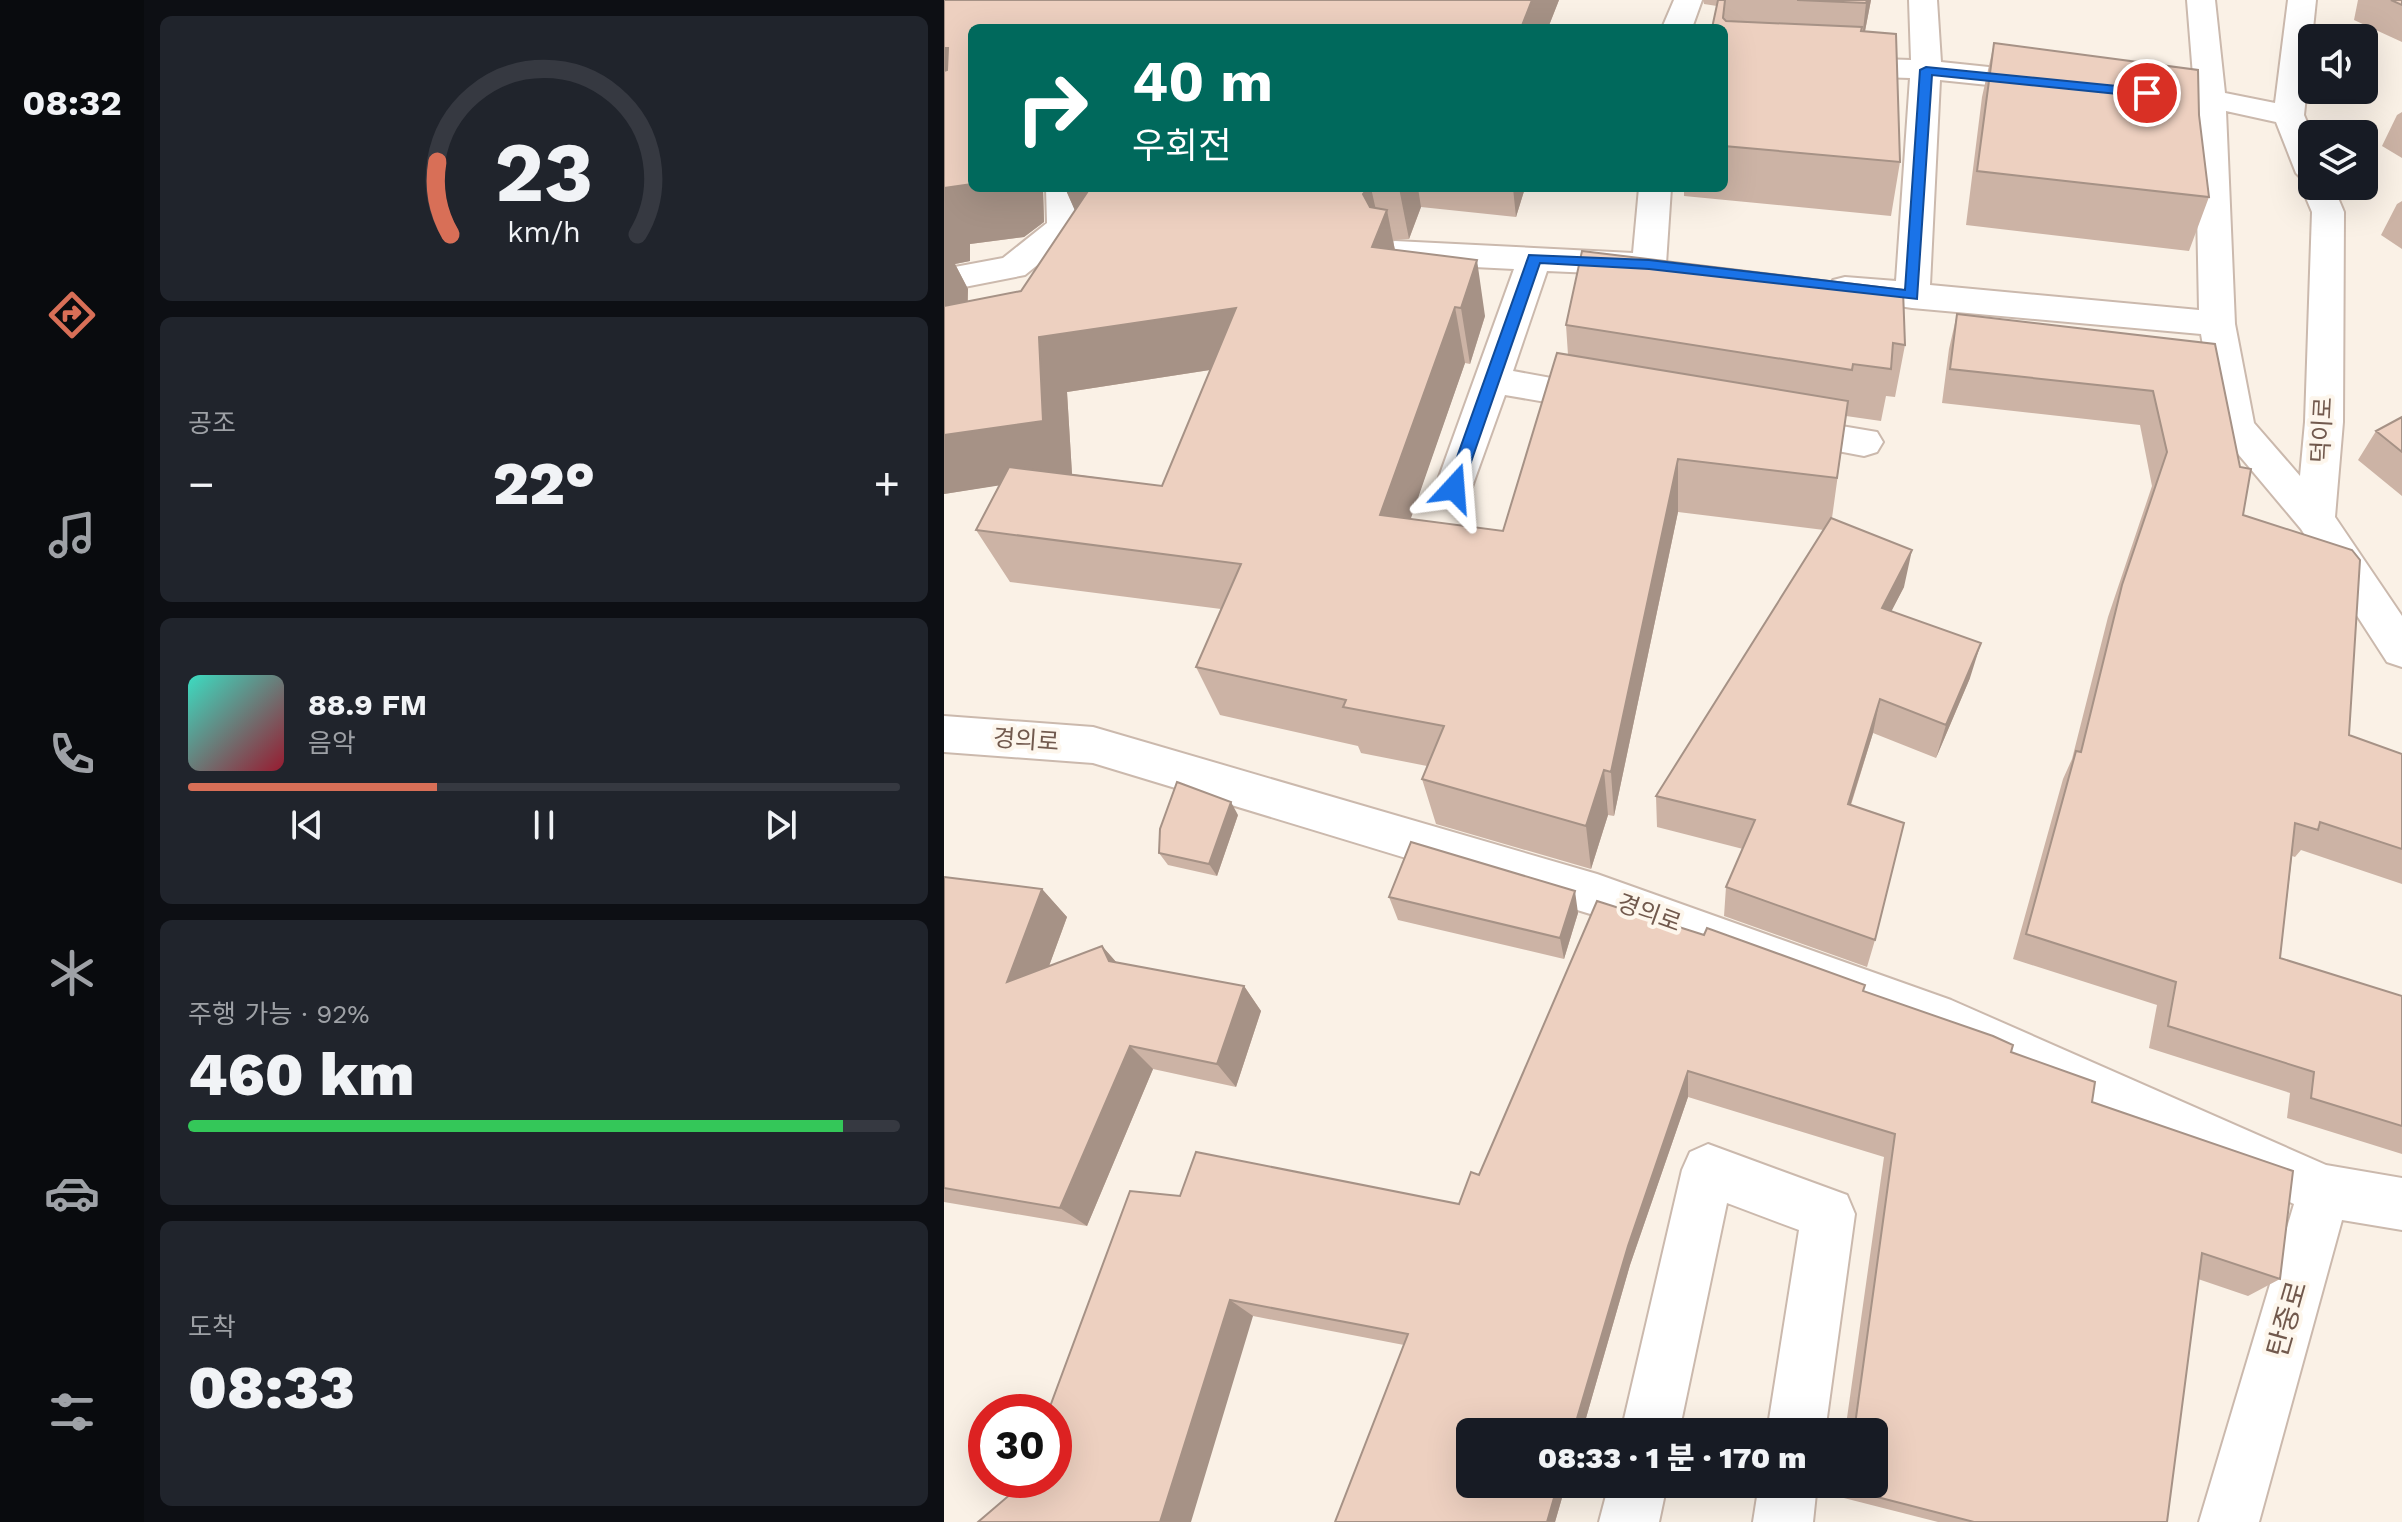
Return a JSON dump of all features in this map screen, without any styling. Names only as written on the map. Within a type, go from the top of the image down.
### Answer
[{"type":"street","points":[[1679,24],[1688,0]]},
{"type":"street","points":[[1912,296],[1926,70],[1923,0]]},
{"type":"street","points":[[2201,0],[2210,99],[2217,324],[2236,427],[2315,519],[2402,650]]},
{"type":"street","points":[[2298,138],[2289,115],[2302,0]]},
{"type":"street","points":[[1728,63],[1926,70],[2068,85]]},
{"type":"street","points":[[2116,90],[2210,99],[2289,115]]},
{"type":"street","points":[[944,280],[1013,267],[1064,227],[1062,192]]},
{"type":"street","points":[[1395,252],[1665,266],[1656,192]]},
{"type":"street","name":"덕이로","points":[[2315,519],[2324,422],[2328,212],[2323,200]]},
{"type":"street","points":[[1454,488],[1534,259]]},
{"type":"street","points":[[1819,285],[2217,324]]},
{"type":"street","points":[[1492,380],[1631,403]]},
{"type":"street","points":[[1756,424],[1864,442]]},
{"type":"street","name":"경의로","points":[[944,734],[1093,745],[1597,895],[1934,1016],[2324,1191]]},
{"type":"street","points":[[1653,1418],[1708,1170],[1828,1214],[1798,1418]]},
{"type":"street","points":[[2324,1191],[2402,1204]]},
{"type":"street","name":"탄중로","points":[[2229,1522],[2324,1191]]},
{"type":"street","points":[[1629,1522],[1635,1498]]},
{"type":"street","points":[[1783,1522],[1786,1498]]},
{"type":"building","points":[[944,0],[1532,0],[1523,24],[968,24],[968,185],[944,188],[944,71],[947,70],[948,48],[944,48]]},
{"type":"building","points":[[1718,0],[1725,0],[1723,18],[1726,21],[1862,27],[1861,31],[1896,34],[1900,162],[1728,146],[1728,24],[1713,24]]},
{"type":"building","points":[[1797,0],[1867,0],[1866,3]]},
{"type":"building","points":[[1994,43],[2198,70],[2199,115],[2209,197],[1977,171]]},
{"type":"building","points":[[1087,192],[1365,192],[1370,207],[1387,210],[1372,247],[1477,260],[1461,308],[1455,307],[1380,515],[1503,531],[1557,353],[1848,401],[1837,478],[1678,459],[1611,772],[1604,770],[1586,826],[1422,779],[1444,726],[1343,707],[1346,700],[1196,667],[1241,564],[976,530],[1009,467],[1162,486],[1236,308],[1039,337],[1043,421],[944,435],[944,306],[1021,291]]},
{"type":"building","points":[[1582,251],[1903,290],[1905,345],[1893,343],[1891,369],[1853,364],[1852,370],[1566,325]]},
{"type":"building","points":[[1957,314],[2215,344],[2240,467],[2251,469],[2243,515],[2352,550],[2360,560],[2349,735],[2402,754],[2402,849],[2320,822],[2318,830],[2295,823],[2280,958],[2402,996],[2402,1126],[2311,1098],[2314,1072],[2168,1026],[2176,982],[2026,934],[2076,751],[2081,752],[2122,585],[2167,452],[2153,391],[1950,369]]},
{"type":"building","points":[[2402,417],[2402,452],[2376,431]]},
{"type":"building","points":[[1831,518],[1912,550],[1882,608],[1981,643],[1946,725],[1880,699],[1848,804],[1904,823],[1875,940],[1726,887],[1755,820],[1656,796]]},
{"type":"building","points":[[1177,782],[1231,802],[1209,864],[1159,853],[1160,829]]},
{"type":"building","points":[[1411,842],[1575,891],[1560,938],[1389,897]]},
{"type":"building","points":[[944,877],[1042,889],[1007,982],[1102,946],[1109,961],[1244,986],[1217,1064],[1130,1046],[1060,1208],[944,1188]]},
{"type":"building","points":[[1597,901],[1704,935],[1707,928],[1865,985],[1863,991],[1993,1036],[2013,1045],[2011,1052],[2095,1082],[2092,1102],[2293,1171],[2280,1279],[2202,1253],[2167,1522],[1974,1522],[1881,1498],[1888,1498],[1888,1418],[1856,1418],[1895,1134],[1688,1071],[1628,1246],[1577,1418],[1456,1418],[1456,1498],[1554,1498],[1547,1522],[1335,1522],[1408,1334],[1230,1300],[1160,1522],[978,1522],[1006,1498],[1072,1498],[1072,1394],[1055,1394],[1130,1191],[1180,1196],[1196,1152],[1459,1204],[1471,1172],[1479,1175]]},
{"type":"route","points":[[1454,488],[1534,259],[1649,264],[1912,296],[1926,70],[2147,93]]}]
